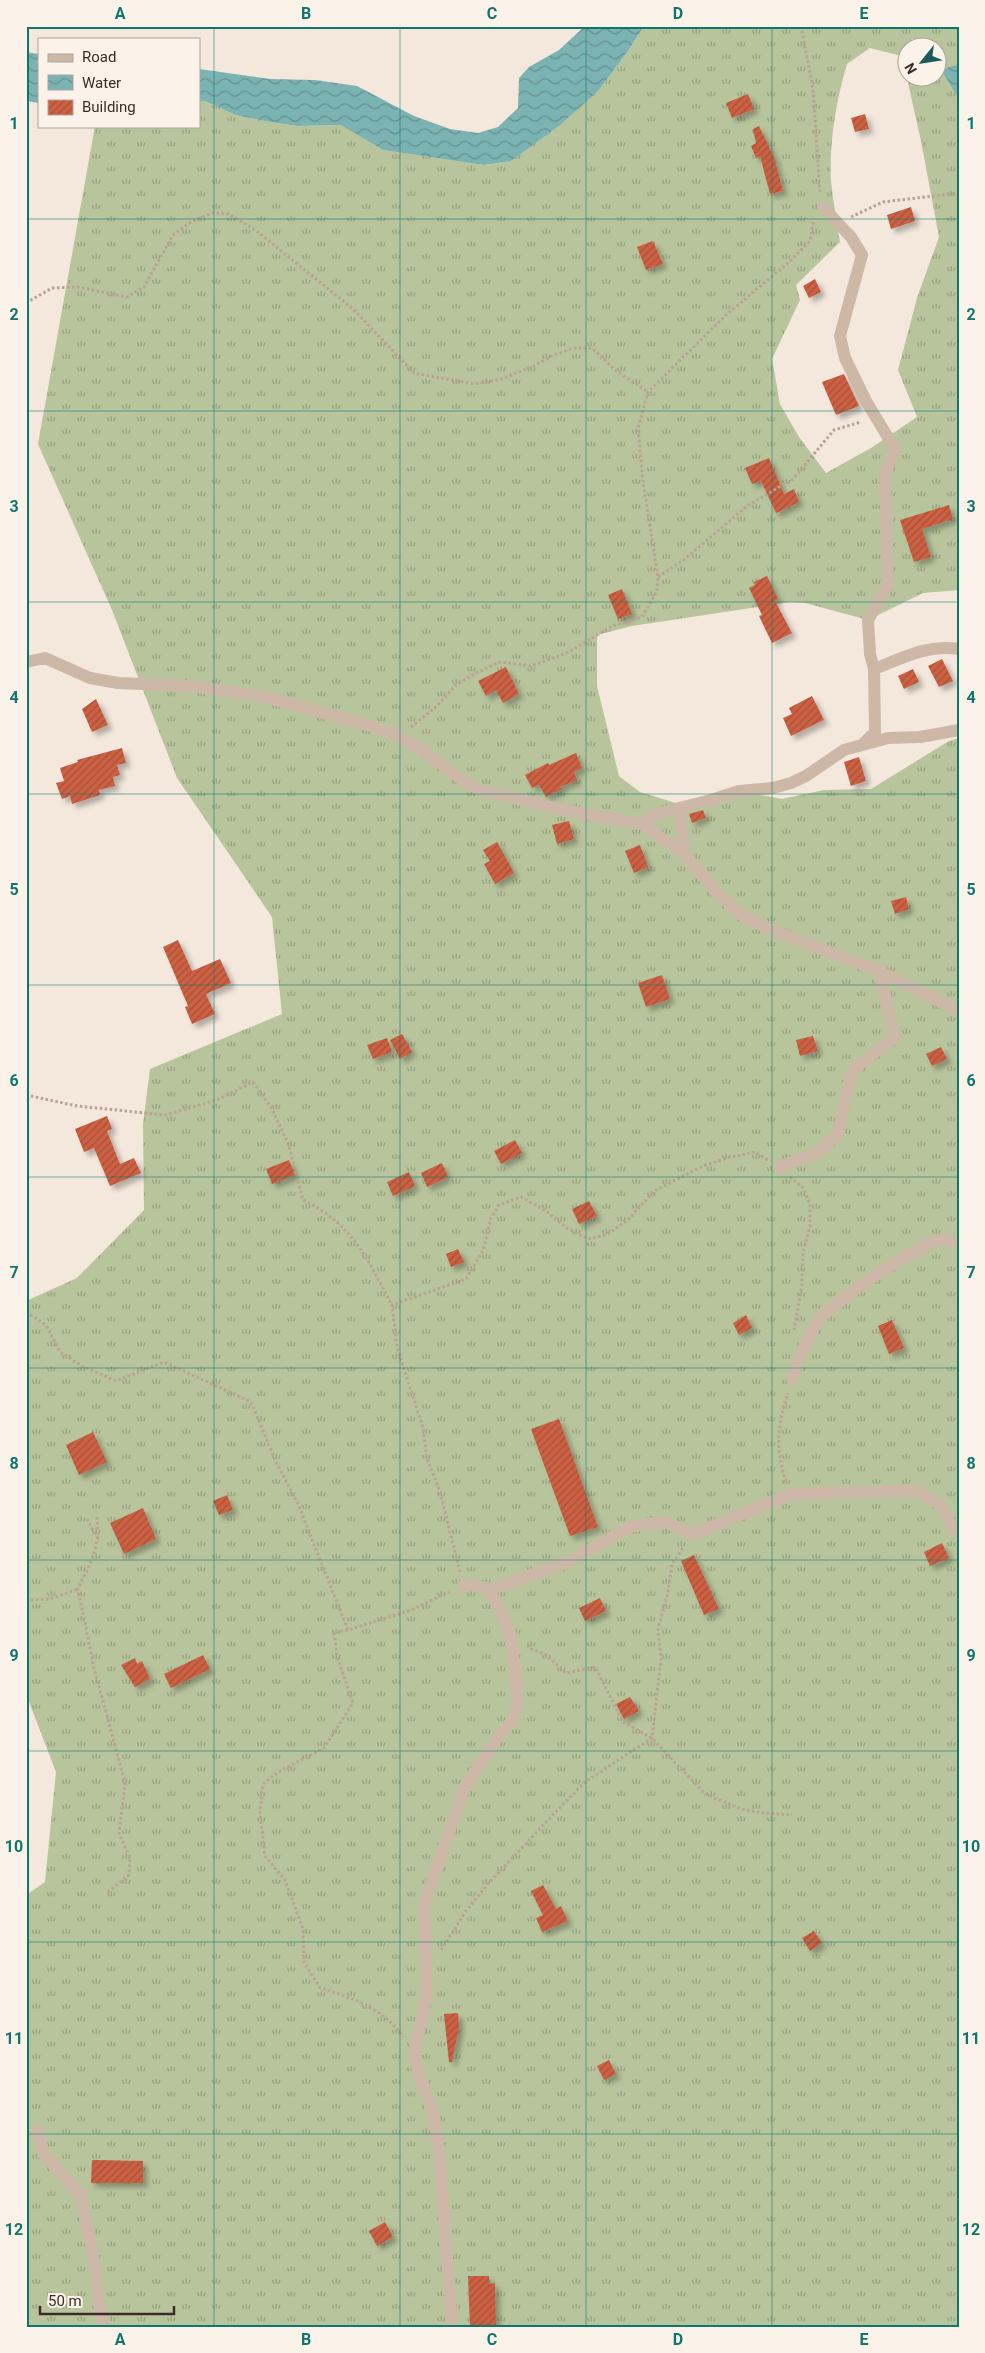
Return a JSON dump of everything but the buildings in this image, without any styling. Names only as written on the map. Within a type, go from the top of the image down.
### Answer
[{"type":"street","points":[[823,207],[851,237],[862,255],[840,336],[845,358],[876,417],[896,449],[885,474],[888,585],[868,620],[870,654],[874,669],[875,732],[862,745]]},
{"type":"street","points":[[874,669],[924,649],[944,647],[959,649]]},
{"type":"street","points":[[26,662],[45,658],[90,678],[118,683],[190,686],[261,696],[372,726],[399,736],[426,753],[466,783],[482,790],[559,809],[642,824],[685,856],[718,894],[744,916],[780,934],[878,970],[959,1011]]},
{"type":"street","points":[[642,824],[655,814],[739,791],[773,788],[791,783],[806,776],[844,750],[888,738],[920,737],[959,730]]},
{"type":"street","points":[[679,808],[685,856]]},
{"type":"street","points":[[779,1167],[817,1153],[838,1134],[851,1074],[860,1064],[895,1037],[878,970]]},
{"type":"street","points":[[792,1379],[805,1344],[820,1318],[854,1290],[917,1248],[939,1240],[952,1240],[959,1244]]},
{"type":"street","points":[[486,1590],[565,1563],[632,1526],[666,1522],[692,1535],[790,1494],[917,1491],[941,1505],[951,1525],[959,1533]]},
{"type":"street","points":[[452,2327],[439,2149],[432,2109],[418,2072],[414,2053],[427,1991],[424,1907],[465,1787],[498,1737],[513,1720],[518,1700],[511,1636],[496,1601],[486,1590],[475,1584],[463,1586]]},
{"type":"street","points":[[38,2131],[44,2154],[81,2196],[94,2261],[100,2312],[106,2327]]},
{"type":"path","points":[[399,736],[438,705],[456,685],[476,673],[500,662],[531,666],[568,653],[612,626],[642,617],[657,591],[658,577],[643,482],[638,428],[648,392],[719,321],[789,262],[810,241],[814,218],[823,207],[818,179],[813,89],[801,26]]},
{"type":"path","points":[[851,237],[851,217],[868,207],[884,202],[959,193]]},
{"type":"path","points":[[26,303],[52,288],[78,286],[127,297],[144,287],[174,235],[189,223],[212,213],[228,214],[258,232],[354,309],[414,373],[474,384],[499,380],[574,348],[592,348],[615,370],[648,392]]},
{"type":"path","points":[[658,577],[685,559],[746,506],[793,479],[834,430],[876,417]]},
{"type":"path","points":[[26,1095],[77,1106],[165,1115],[217,1100],[253,1082],[271,1107],[288,1144],[303,1200],[322,1209],[351,1235],[375,1271],[392,1305],[397,1347],[423,1428],[427,1458],[440,1492],[463,1586],[411,1610],[348,1630],[334,1632],[337,1656],[353,1703],[324,1748],[278,1772],[263,1784],[260,1812],[265,1856],[285,1880],[304,1929],[304,1962],[320,1988],[358,2000],[393,2023],[414,2053]]},
{"type":"path","points":[[392,1305],[466,1279],[484,1251],[491,1218],[499,1205],[521,1198],[546,1211],[568,1229],[588,1239],[606,1235],[628,1220],[654,1191],[703,1166],[755,1152],[779,1167],[803,1188],[810,1204],[810,1226],[803,1253],[802,1284],[793,1339]]},
{"type":"path","points":[[26,1312],[46,1325],[60,1352],[82,1366],[116,1382],[164,1362],[251,1402],[276,1462],[298,1504],[348,1630]]},
{"type":"path","points":[[790,1494],[779,1458],[780,1418],[792,1379]]},
{"type":"path","points":[[97,1518],[98,1537],[93,1557],[78,1589],[94,1668],[124,1783],[120,1833],[130,1858],[129,1875],[108,1892]]},
{"type":"path","points":[[86,1519],[98,1537]]},
{"type":"path","points":[[652,1738],[661,1659],[658,1628],[668,1593],[672,1564],[692,1535]]},
{"type":"path","points":[[26,1600],[50,1599],[78,1589]]},
{"type":"path","points":[[524,1640],[529,1648],[546,1655],[566,1673],[595,1667],[623,1722],[652,1738],[705,1794],[741,1809],[792,1815]]},
{"type":"path","points":[[439,1953],[450,1934],[487,1885],[565,1802],[585,1782],[652,1738]]},
{"type":"green space","points":[[644,26],[932,26],[947,29],[959,26],[959,64],[955,66],[959,96],[959,590],[923,593],[868,620],[805,603],[790,602],[632,626],[597,635],[597,686],[619,776],[640,792],[679,804],[739,791],[782,799],[824,790],[871,789],[949,741],[959,738],[959,2327],[26,2327],[26,1895],[45,1882],[56,1772],[26,1694],[26,1301],[77,1278],[144,1210],[143,1124],[150,1069],[282,1014],[272,917],[177,778],[112,610],[38,444],[95,128],[200,128],[200,101],[205,101],[235,115],[270,122],[297,126],[342,125],[383,150],[485,165],[511,161],[599,90]],"holes":[[[898,38],[948,38],[948,88],[909,88],[939,237],[917,298],[898,370],[917,417],[871,448],[826,473],[799,437],[780,404],[772,359],[800,300],[796,285],[840,242],[831,181],[831,151],[834,122],[847,64],[870,48],[898,55]]]},
{"type":"water","points":[[585,26],[644,26],[599,90],[560,125],[511,161],[484,165],[383,150],[341,125],[297,126],[270,122],[235,115],[205,101],[200,101],[200,69],[270,79],[315,80],[357,86],[414,116],[450,129],[478,133],[498,127],[518,108],[519,78],[529,67],[559,50]]},
{"type":"water","points":[[26,52],[38,54],[38,103],[26,101]]},
{"type":"water","points":[[959,64],[958,97],[948,81],[948,68]]}]
